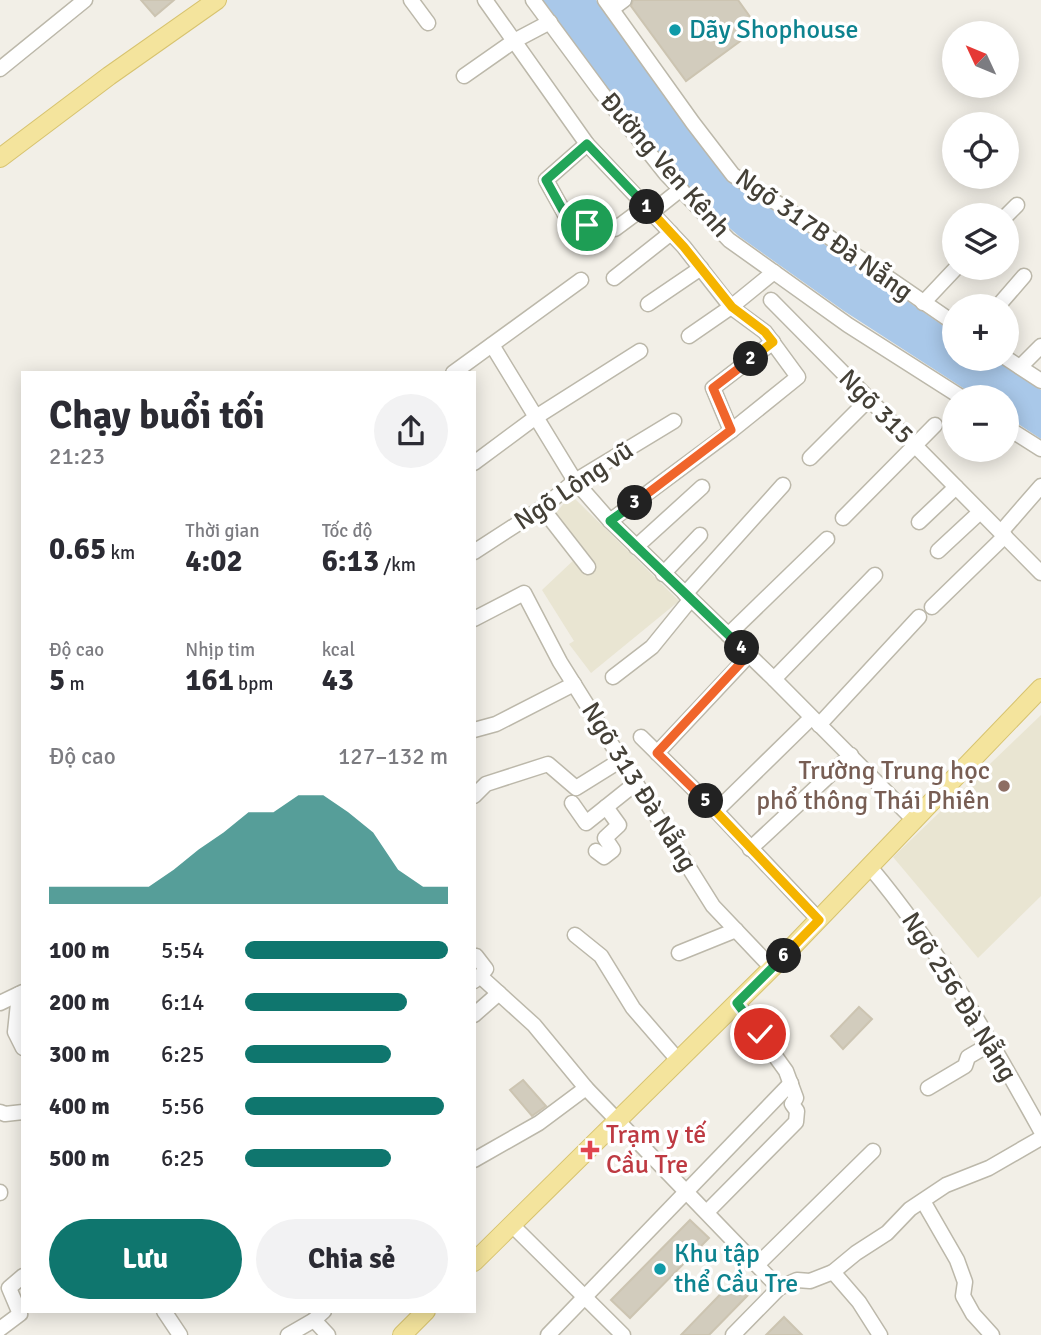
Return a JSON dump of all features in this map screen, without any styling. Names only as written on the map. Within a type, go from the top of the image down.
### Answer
[{"type":"main road","points":[[0,158],[109,76],[217,0]]},
{"type":"main road","points":[[476,1260],[772,968],[1041,688]]},
{"type":"main road","points":[[410,1333],[425,1313]]},
{"type":"street","points":[[0,69],[86,0]]},
{"type":"street","points":[[411,0],[428,23]]},
{"type":"street","points":[[485,0],[587,144],[671,233],[732,307],[765,332],[798,377],[610,521]]},
{"type":"street","name":"Đường Ven Kênh","points":[[533,0],[622,120],[729,240],[848,325],[942,385]]},
{"type":"street","name":"Ngõ 317B Đà Nẵng","points":[[613,3],[693,123],[733,175],[807,222],[942,315]]},
{"type":"street","points":[[464,76],[514,41],[550,22]]},
{"type":"street","points":[[587,144],[546,180],[566,216],[576,209],[587,225]]},
{"type":"street","points":[[615,229],[681,189]]},
{"type":"street","points":[[614,278],[671,233]]},
{"type":"street","points":[[648,304],[701,268]]},
{"type":"street","points":[[689,336],[732,307],[774,272]]},
{"type":"street","points":[[1008,294],[1024,276]]},
{"type":"street","points":[[456,371],[581,280]]},
{"type":"street","points":[[923,303],[945,280]]},
{"type":"street","name":"Ngõ 315","points":[[771,300],[980,512],[1039,565]]},
{"type":"street","points":[[731,430],[713,388],[773,342]]},
{"type":"street","points":[[492,345],[575,481],[610,521],[749,654],[915,821]]},
{"type":"street","points":[[1041,346],[1020,367],[1041,380]]},
{"type":"street","points":[[476,462],[536,417],[640,351]]},
{"type":"street","points":[[810,458],[869,399]]},
{"type":"street","name":"Ngõ Lông vũ","points":[[476,551],[542,508],[575,481],[674,421]]},
{"type":"street","points":[[844,518],[935,425]]},
{"type":"street","points":[[1019,435],[1041,449]]},
{"type":"street","points":[[613,677],[652,647],[688,596],[783,485]]},
{"type":"street","points":[[932,607],[1003,534],[1041,486]]},
{"type":"street","points":[[636,547],[702,487]]},
{"type":"street","points":[[919,522],[956,487]]},
{"type":"street","points":[[542,508],[587,567]]},
{"type":"street","points":[[938,551],[980,512]]},
{"type":"street","points":[[663,574],[700,535]]},
{"type":"street","points":[[728,635],[827,538]]},
{"type":"street","points":[[774,679],[875,575]]},
{"type":"street","name":"Ngõ 313 Đà Nẵng","points":[[476,618],[524,593],[541,629],[574,684],[713,906],[772,968]]},
{"type":"street","points":[[716,811],[815,721],[919,617]]},
{"type":"street","points":[[657,753],[749,654]]},
{"type":"street","points":[[476,729],[496,724],[574,684]]},
{"type":"street","points":[[641,737],[716,811],[819,920]]},
{"type":"street","points":[[750,849],[851,755]]},
{"type":"street","points":[[476,794],[486,784],[548,764],[576,788],[621,760]]},
{"type":"street","points":[[572,803],[586,823],[636,783]]},
{"type":"street","points":[[596,851],[604,857],[613,850],[605,838],[619,825],[606,807]]},
{"type":"street","name":"Ngõ 256 Đà Nẵng","points":[[870,867],[904,908],[992,1043],[1041,1131]]},
{"type":"street","points":[[679,953],[736,930]]},
{"type":"street","points":[[575,936],[601,956],[634,1009],[678,1060]]},
{"type":"street","points":[[476,956],[486,969],[477,979],[499,993],[534,1025],[586,1088],[779,1288]]},
{"type":"street","points":[[0,1003],[21,993]]},
{"type":"street","points":[[21,993],[15,1032],[21,1044]]},
{"type":"street","points":[[476,1012],[499,993]]},
{"type":"street","points":[[707,1212],[796,1122],[797,1111],[792,1104],[796,1098],[786,1072],[737,1003]]},
{"type":"street","points":[[928,1088],[965,1066],[968,1057],[992,1043]]},
{"type":"street","points":[[548,1335],[791,1083]]},
{"type":"street","points":[[476,1159],[539,1124],[586,1088]]},
{"type":"street","points":[[0,1112],[21,1112]]},
{"type":"street","points":[[733,1335],[779,1288],[797,1280],[810,1281],[833,1272],[887,1233],[910,1209],[946,1185],[989,1168],[1041,1139]]},
{"type":"street","points":[[757,1265],[873,1151]]},
{"type":"street","points":[[923,1201],[957,1260],[965,1282],[963,1296],[973,1314],[992,1335]]},
{"type":"street","points":[[512,1225],[622,1335]]},
{"type":"street","points":[[833,1272],[859,1302],[880,1335]]},
{"type":"street","points":[[0,1329],[20,1314],[9,1288],[21,1278]]},
{"type":"street","points":[[165,1313],[180,1335]]},
{"type":"street","points":[[288,1335],[319,1315],[328,1335]]},
{"type":"shaded area","points":[[571,495],[679,601],[591,673],[569,644],[574,641],[542,590],[577,557],[550,520]]},
{"type":"shaded area","name":"Trường Trung học phổ thông Thái Phiên","points":[[1041,715],[1041,896],[978,958],[893,857]]},
{"type":"water","points":[[540,0],[596,0],[719,167],[745,190],[942,325],[942,371],[1012,371],[1041,390],[1041,439],[1019,425],[1019,385],[958,385],[844,311],[740,237],[719,219],[649,144]]},
{"type":"building","points":[[141,0],[174,0],[155,16]]},
{"type":"building","points":[[633,0],[738,0],[758,28],[686,81],[631,6]]},
{"type":"building","points":[[859,1007],[872,1019],[843,1049],[831,1036]]},
{"type":"building","points":[[523,1080],[546,1106],[532,1116],[510,1090]]},
{"type":"building","name":"Khu tập thể Cầu Tre","points":[[690,1220],[709,1238],[630,1318],[611,1300]]},
{"type":"building","name":"Khu tập thể Cầu Tre","points":[[738,1276],[753,1290],[709,1335],[681,1335]]},
{"type":"building","points":[[784,1317],[802,1335],[766,1335]]},
{"type":"place","name":"Dãy Shophouse","points":[[675,30]]},
{"type":"place","name":"Trường Trung học phổ thông Thái Phiên","points":[[1004,786]]},
{"type":"place","name":"Trạm y tế Cầu Tre","points":[[590,1150]]},
{"type":"place","name":"Khu tập thể Cầu Tre","points":[[660,1269]]},
{"type":"route","points":[[587,225],[576,209],[566,216],[546,180],[587,144],[684,247],[732,307],[765,332],[773,342],[713,388],[731,430],[610,521],[749,654],[657,753],[819,920],[737,1003],[760,1034]]}]
